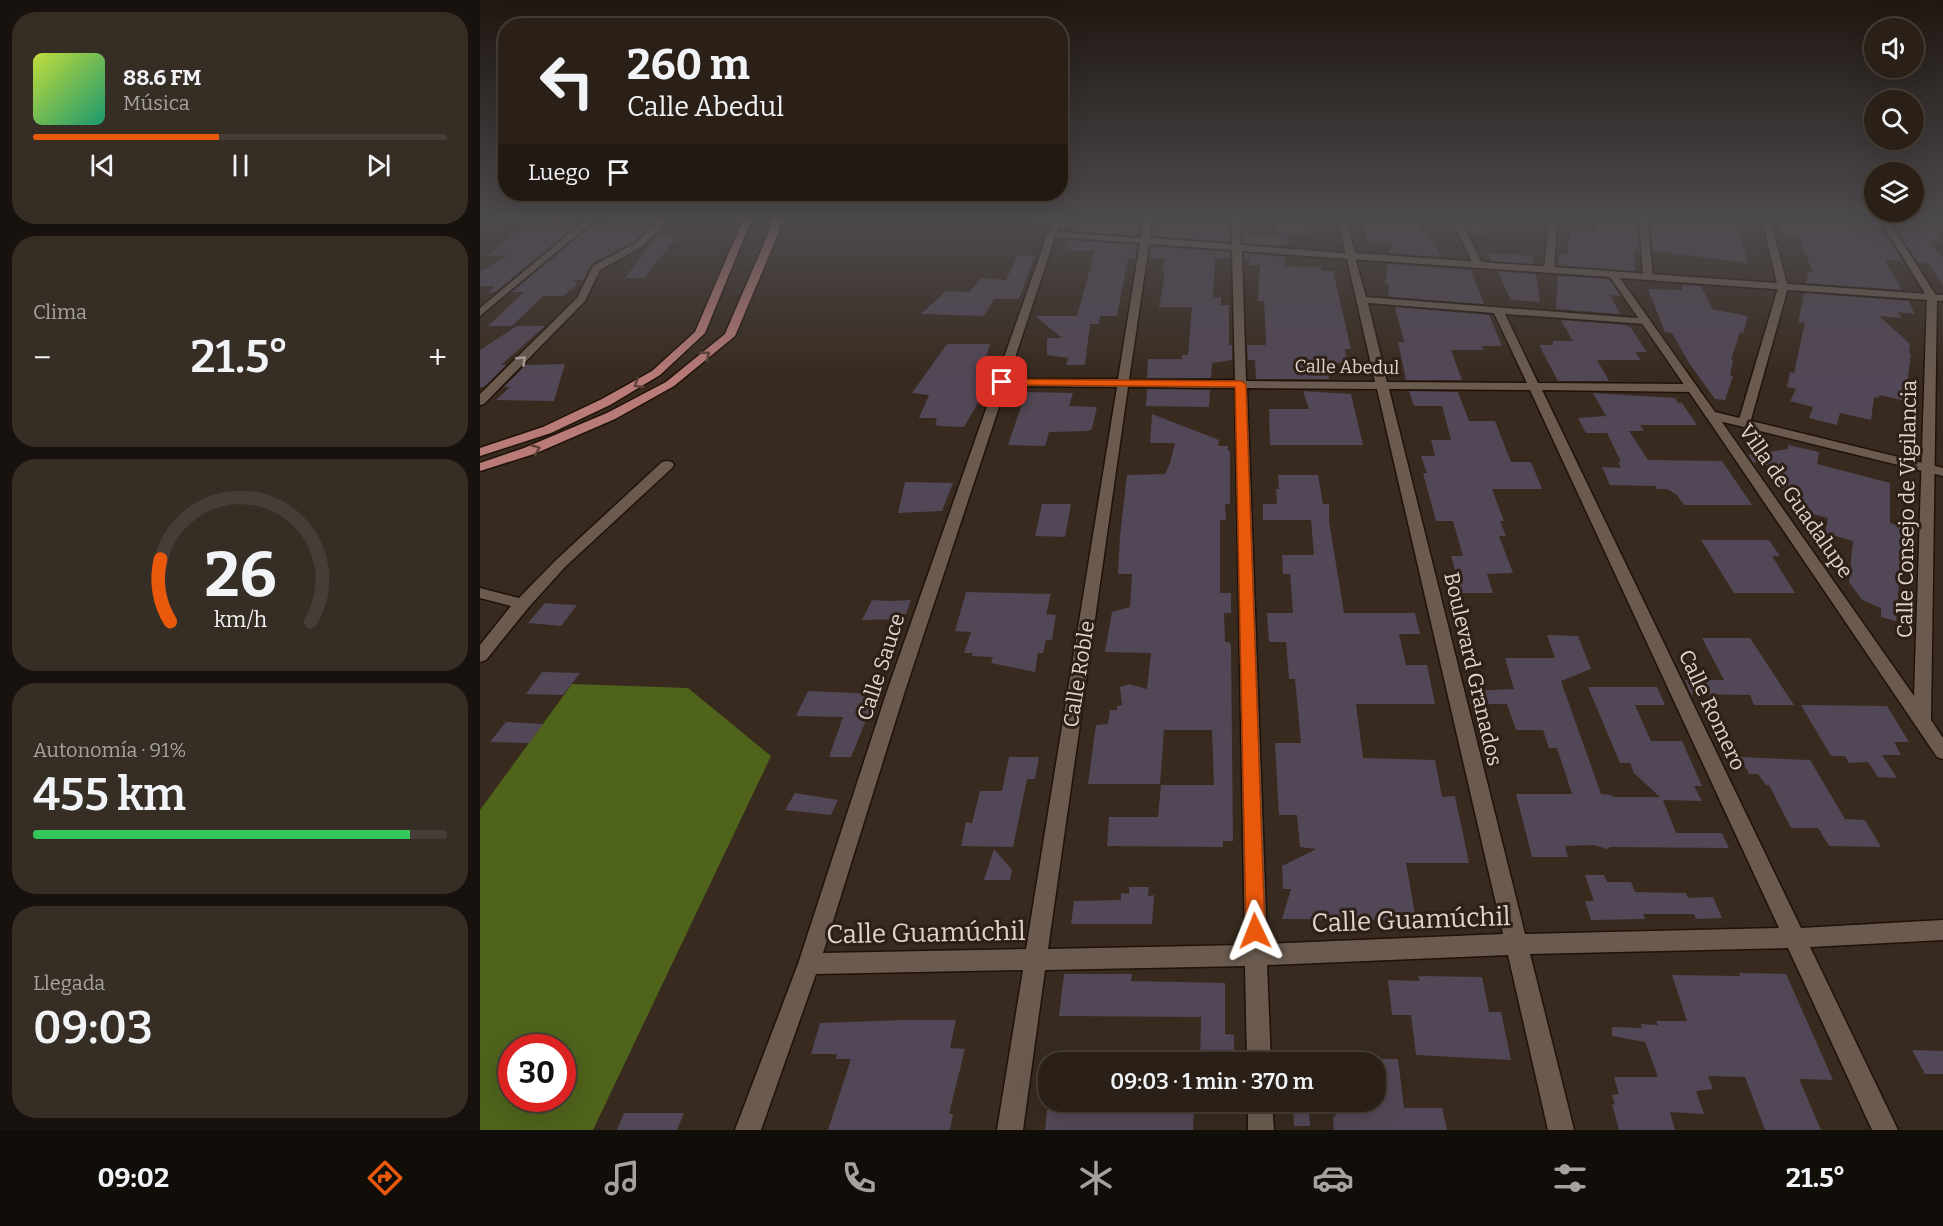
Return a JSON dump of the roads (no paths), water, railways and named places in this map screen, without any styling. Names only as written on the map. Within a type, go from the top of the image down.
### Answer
[{"type":"main road","points":[[480,452],[547,430],[606,402],[657,373],[700,333],[726,271]]},
{"type":"main road","points":[[480,467],[530,452],[611,416],[670,384],[730,336],[758,271]]},
{"type":"street","points":[[480,312],[529,271]]},
{"type":"street","points":[[480,401],[581,299],[595,271]]},
{"type":"street","name":"Calle Sauce","points":[[748,1130],[809,964],[895,694],[1040,271]]},
{"type":"street","name":"Calle Roble","points":[[1010,1130],[1140,271]]},
{"type":"street","points":[[1238,271],[1259,1052]]},
{"type":"street","name":"Boulevard Granados","points":[[1355,271],[1561,1130]]},
{"type":"street","points":[[1558,271],[1938,298]]},
{"type":"street","points":[[1647,271],[1648,277]]},
{"type":"street","points":[[1745,418],[1783,288],[1779,271]]},
{"type":"street","points":[[1919,271],[1938,298]]},
{"type":"street","name":"Villa de Guadalupe","points":[[1613,275],[1943,752]]},
{"type":"street","name":"Calle Consejo de Vigilancia","points":[[1922,722],[1937,465],[1938,298]]},
{"type":"street","points":[[1362,300],[1645,321]]},
{"type":"street","name":"Calle Romero","points":[[1498,310],[1885,1130]]},
{"type":"street","name":"Calle Abedul","points":[[1002,382],[1692,388]]},
{"type":"street","points":[[1706,409],[1937,465]]},
{"type":"street","points":[[480,656],[522,604],[561,564],[667,465]]},
{"type":"street","points":[[480,593],[522,604]]},
{"type":"street","name":"Calle Guamúchil","points":[[809,964],[1256,955],[1516,944],[1794,938],[1943,930]]},
{"type":"street","points":[[1260,1112],[1261,1130]]}]
